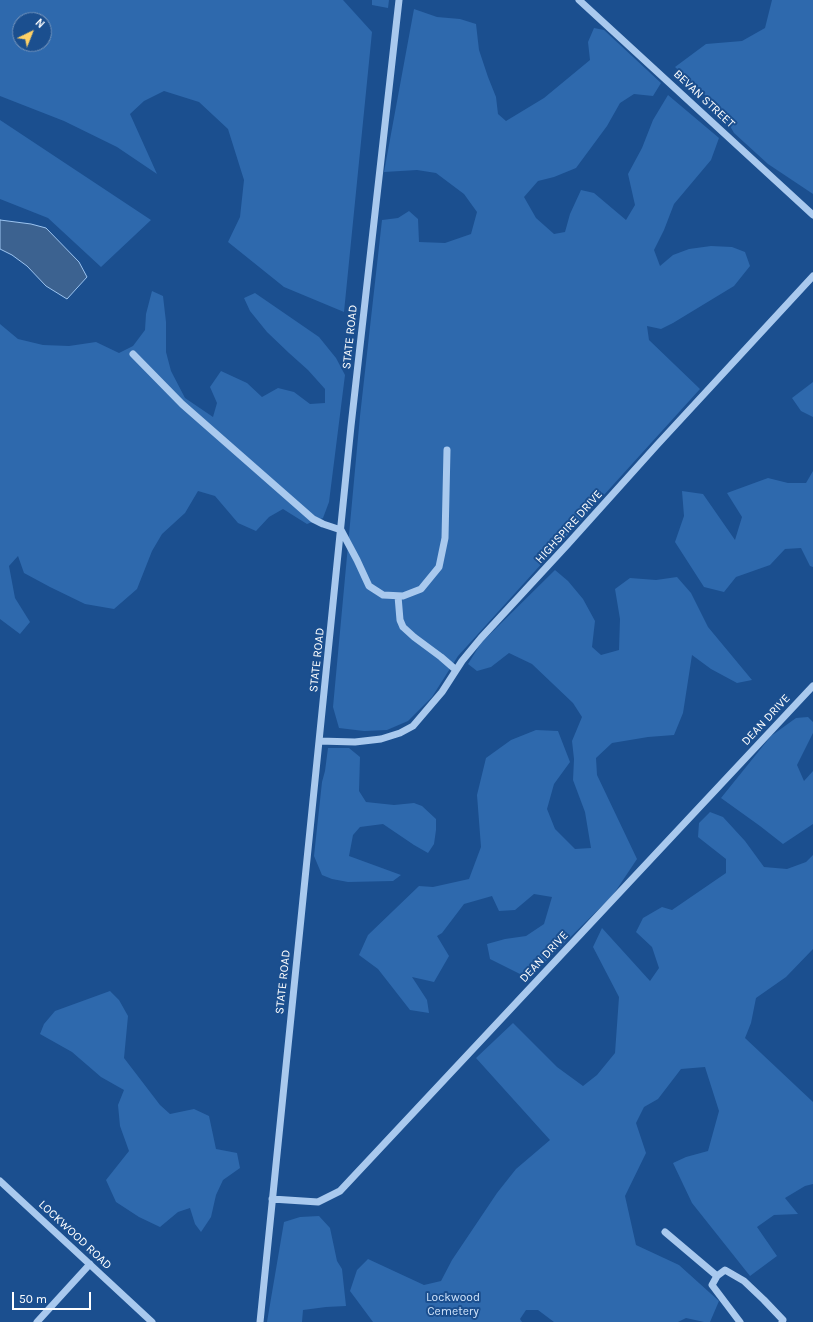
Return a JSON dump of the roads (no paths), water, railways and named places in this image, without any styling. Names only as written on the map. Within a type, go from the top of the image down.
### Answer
[{"type":"street","name":"STATE ROAD","points":[[260,1322],[341,530],[399,0]]},
{"type":"street","name":"BEVAN STREET","points":[[580,0],[813,215]]},
{"type":"street","name":"HIGHSPIRE DRIVE","points":[[319,741],[355,742],[381,739],[407,730],[413,726],[442,692],[456,670],[481,638],[813,276]]},
{"type":"street","points":[[133,354],[182,404],[313,519],[341,530],[369,586],[383,595],[403,596],[421,589],[439,567],[446,538],[447,450]]},
{"type":"street","points":[[398,596],[400,620],[403,627],[456,670]]},
{"type":"street","name":"DEAN DRIVE","points":[[272,1200],[318,1202],[340,1191],[813,686]]},
{"type":"street","name":"LOCKWOOD ROAD","points":[[0,1181],[152,1322]]},
{"type":"street","points":[[665,1232],[717,1276]]},
{"type":"street","points":[[37,1322],[90,1264]]},
{"type":"street","points":[[740,1322],[712,1285],[717,1276],[725,1270],[744,1281],[783,1320],[782,1322]]},
{"type":"park label","name":"Lockwood Cemetery","points":[[453,1305]]}]
